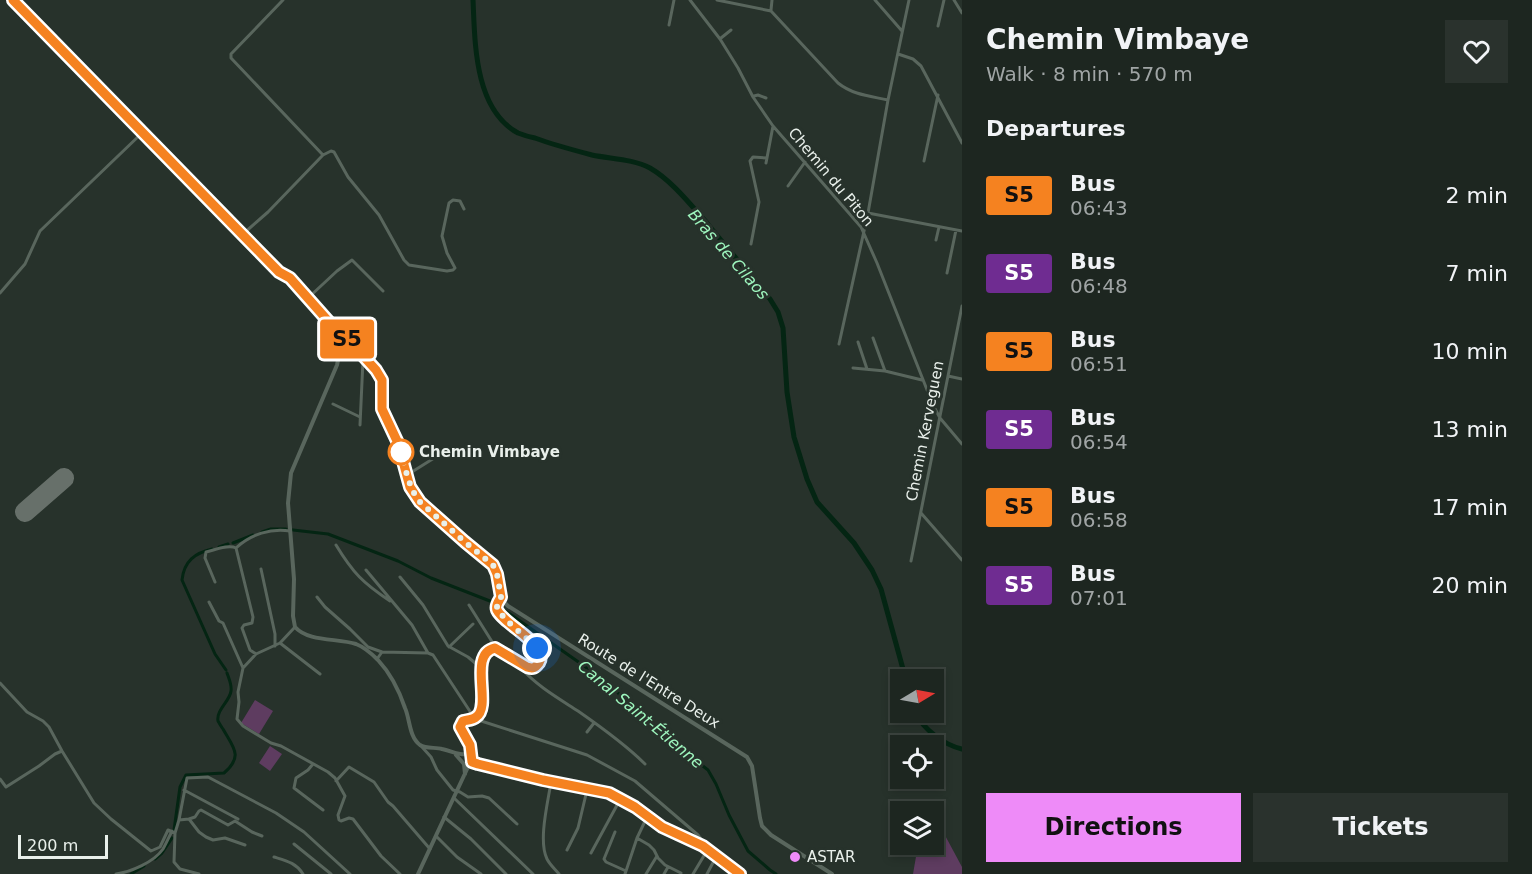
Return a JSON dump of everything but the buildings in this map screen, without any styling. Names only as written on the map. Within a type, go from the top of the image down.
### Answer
[{"type":"main road","points":[[14,0],[243,234],[339,336]]},
{"type":"main road","points":[[279,272],[290,278],[343,343]]},
{"type":"main road","points":[[339,336],[344,335],[337,365],[291,473],[288,503],[295,627],[303,634],[356,644],[377,659],[391,676],[406,710],[413,735],[422,747],[442,749],[487,767],[621,797],[662,827],[700,843],[740,874]]},
{"type":"main road","points":[[343,343],[352,344],[382,380],[382,409],[398,443],[414,493],[420,502],[493,565],[497,574],[501,599],[497,603],[498,612],[533,643],[540,653],[540,660],[535,668],[523,665],[495,648],[485,654],[482,669],[482,707],[479,715],[460,724],[460,731],[470,747],[465,774],[418,874]]},
{"type":"main road","name":"Route de l'Entre Deux","points":[[501,599],[508,606],[747,757],[752,766],[762,826],[771,835],[832,874]]},
{"type":"street","points":[[284,0],[231,54],[231,58],[323,154]]},
{"type":"street","points":[[669,25],[674,0]]},
{"type":"street","name":"Chemin du Piton","points":[[690,0],[720,39],[753,97],[773,126],[861,227],[933,405],[940,418],[962,444]]},
{"type":"street","points":[[717,0],[771,11],[844,88],[858,94],[888,100]]},
{"type":"street","points":[[771,11],[772,0]]},
{"type":"street","points":[[875,0],[902,31]]},
{"type":"street","points":[[839,344],[868,213],[909,0]]},
{"type":"street","points":[[938,26],[944,0]]},
{"type":"street","points":[[954,0],[962,13]]},
{"type":"street","points":[[720,39],[731,30]]},
{"type":"street","points":[[898,54],[918,62],[938,95],[962,143]]},
{"type":"street","points":[[753,97],[758,95],[766,98]]},
{"type":"street","points":[[924,161],[938,95]]},
{"type":"street","points":[[751,244],[759,202],[750,160],[753,157],[766,161],[773,126]]},
{"type":"street","points":[[0,293],[25,264],[40,231],[143,132]]},
{"type":"street","points":[[243,234],[268,212],[323,154],[331,151],[334,152],[348,177],[379,215],[409,265],[447,271],[455,268],[445,247],[442,236],[443,225],[449,203],[453,200],[460,201],[464,209]]},
{"type":"street","points":[[789,186],[805,162]]},
{"type":"street","points":[[868,213],[962,231]]},
{"type":"street","points":[[936,240],[939,226]]},
{"type":"street","points":[[946,273],[956,230]]},
{"type":"street","points":[[308,298],[352,260],[383,291]]},
{"type":"street","name":"Chemin Kerveguen","points":[[911,561],[962,306]]},
{"type":"street","points":[[956,336],[962,337]]},
{"type":"street","points":[[873,338],[885,371]]},
{"type":"street","points":[[858,342],[868,369]]},
{"type":"street","points":[[360,425],[365,357]]},
{"type":"street","points":[[853,368],[885,371],[923,380]]},
{"type":"street","points":[[948,376],[962,379]]},
{"type":"street","points":[[333,404],[360,417]]},
{"type":"street","points":[[407,476],[447,450]]},
{"type":"street","points":[[921,513],[962,560]]},
{"type":"street","points":[[236,548],[261,533],[291,531]]},
{"type":"street","points":[[336,545],[350,567],[362,580],[394,604]]},
{"type":"street","points":[[215,582],[205,554],[229,546],[236,548]]},
{"type":"street","points":[[236,548],[253,617],[252,623],[242,628],[250,650],[256,654]]},
{"type":"street","points":[[261,569],[275,634],[275,646]]},
{"type":"street","points":[[366,570],[412,625],[428,653]]},
{"type":"street","points":[[400,577],[423,605],[449,647],[468,657],[482,669]]},
{"type":"street","points":[[318,597],[325,607],[368,647],[382,652],[428,653],[435,657],[475,718],[587,755],[635,781],[700,837],[700,843]]},
{"type":"street","points":[[209,602],[219,621],[223,623],[243,668]]},
{"type":"street","points":[[469,605],[495,648]]},
{"type":"street","points":[[449,647],[473,624]]},
{"type":"street","points":[[295,627],[280,643],[256,654],[243,668],[236,717],[239,723],[271,743],[282,746],[328,772],[345,796],[338,815],[339,820],[353,819],[381,856],[400,874]]},
{"type":"street","points":[[280,643],[320,674]]},
{"type":"street","points":[[377,659],[382,652]]},
{"type":"street","points":[[523,665],[521,668],[535,683],[629,748],[645,764]]},
{"type":"street","points":[[0,683],[27,712],[49,726],[94,803],[111,819],[151,851],[160,847],[167,831],[174,832]]},
{"type":"street","points":[[587,732],[594,723]]},
{"type":"street","points":[[422,747],[453,790],[468,797],[489,798],[517,824]]},
{"type":"street","points":[[0,779],[6,787],[62,751]]},
{"type":"street","points":[[313,764],[310,769],[296,778],[294,788],[323,810]]},
{"type":"street","points":[[336,781],[350,767],[374,782],[388,802],[430,849]]},
{"type":"street","points":[[116,874],[138,868],[162,851],[179,820],[187,778],[205,777],[283,817],[304,832],[350,874]]},
{"type":"street","points":[[551,782],[544,836],[546,855],[559,874]]},
{"type":"street","points":[[184,790],[238,819]]},
{"type":"street","points":[[567,850],[578,828],[587,790]]},
{"type":"street","points":[[591,853],[621,797]]},
{"type":"street","points":[[453,798],[533,874]]},
{"type":"street","points":[[179,820],[195,817],[201,810],[228,825],[235,821],[262,836]]},
{"type":"street","points":[[444,817],[471,838],[506,874]]},
{"type":"street","points":[[615,832],[604,859],[625,872],[647,817]]},
{"type":"street","points":[[189,819],[206,837],[213,840],[225,838],[245,845]]},
{"type":"street","points":[[174,832],[174,862],[180,869],[199,874]]},
{"type":"street","points":[[436,836],[481,874]]},
{"type":"street","points":[[637,838],[652,848],[668,867],[681,873]]},
{"type":"street","points":[[294,844],[331,874]]},
{"type":"street","points":[[693,874],[708,849]]},
{"type":"street","points":[[646,874],[657,856]]},
{"type":"street","points":[[274,857],[292,863],[303,874]]},
{"type":"street","points":[[707,874],[716,857]]},
{"type":"street","points":[[664,874],[668,867]]},
{"type":"shaded area","points":[[255,700],[273,711],[259,734],[241,723]]},
{"type":"shaded area","points":[[270,746],[282,754],[270,771],[259,763]]},
{"type":"shaded area","points":[[944,833],[962,867],[962,874],[913,874],[916,855],[944,855]]},
{"type":"waterway","name":"Bras de Cilaos","points":[[473,0],[480,73],[493,108],[504,122],[518,133],[592,155],[636,163],[658,173],[687,200],[770,299],[778,312],[783,328],[787,392],[794,437],[807,479],[817,502],[854,543],[872,570],[881,589],[903,669]]},
{"type":"waterway","name":"Canal Saint-Étienne","points":[[262,532],[271,529],[286,529]]},
{"type":"waterway","name":"Canal Saint-Étienne","points":[[293,530],[328,534],[495,603]]},
{"type":"waterway","name":"Canal Saint-Étienne","points":[[233,543],[253,535]]},
{"type":"waterway","name":"Canal Saint-Étienne","points":[[219,547],[228,544]]},
{"type":"waterway","name":"Canal Saint-Étienne","points":[[212,549],[191,559],[185,568],[182,580],[215,654],[226,670]]},
{"type":"waterway","name":"Canal Saint-Étienne","points":[[500,607],[607,682],[649,724],[708,770],[748,851],[776,874]]},
{"type":"waterway","name":"Canal Saint-Étienne","points":[[174,830],[180,787],[186,775],[224,773],[234,761],[235,751],[218,721],[219,713],[231,691],[227,673]]},
{"type":"waterway","name":"Bras de Cilaos","points":[[922,723],[948,744],[962,749]]},
{"type":"waterway","name":"Canal Saint-Étienne","points":[[155,859],[172,838]]},
{"type":"waterway","name":"Canal Saint-Étienne","points":[[131,874],[144,866]]},
{"type":"runway","points":[[25,512],[64,478]]},
{"type":"bus line","name":"S5","points":[[13,0],[279,272],[290,278],[337,331],[344,335],[379,373],[383,385],[384,413],[398,443],[410,487],[420,502],[493,565],[501,597],[496,606],[498,612],[533,643],[541,656],[535,668],[531,668],[495,648],[485,654],[481,677],[481,711],[475,718],[460,724],[460,731],[470,745],[472,762],[587,790],[609,793],[635,807],[662,827],[703,846],[740,874]]},
{"type":"place","name":"Chemin Vimbaye","points":[[401,452]]},
{"type":"place","name":"ASTAR","points":[[795,857]]},
{"type":"route","points":[[401,452],[410,487],[420,502],[493,565],[501,597],[496,606],[498,612],[537,648]]}]
